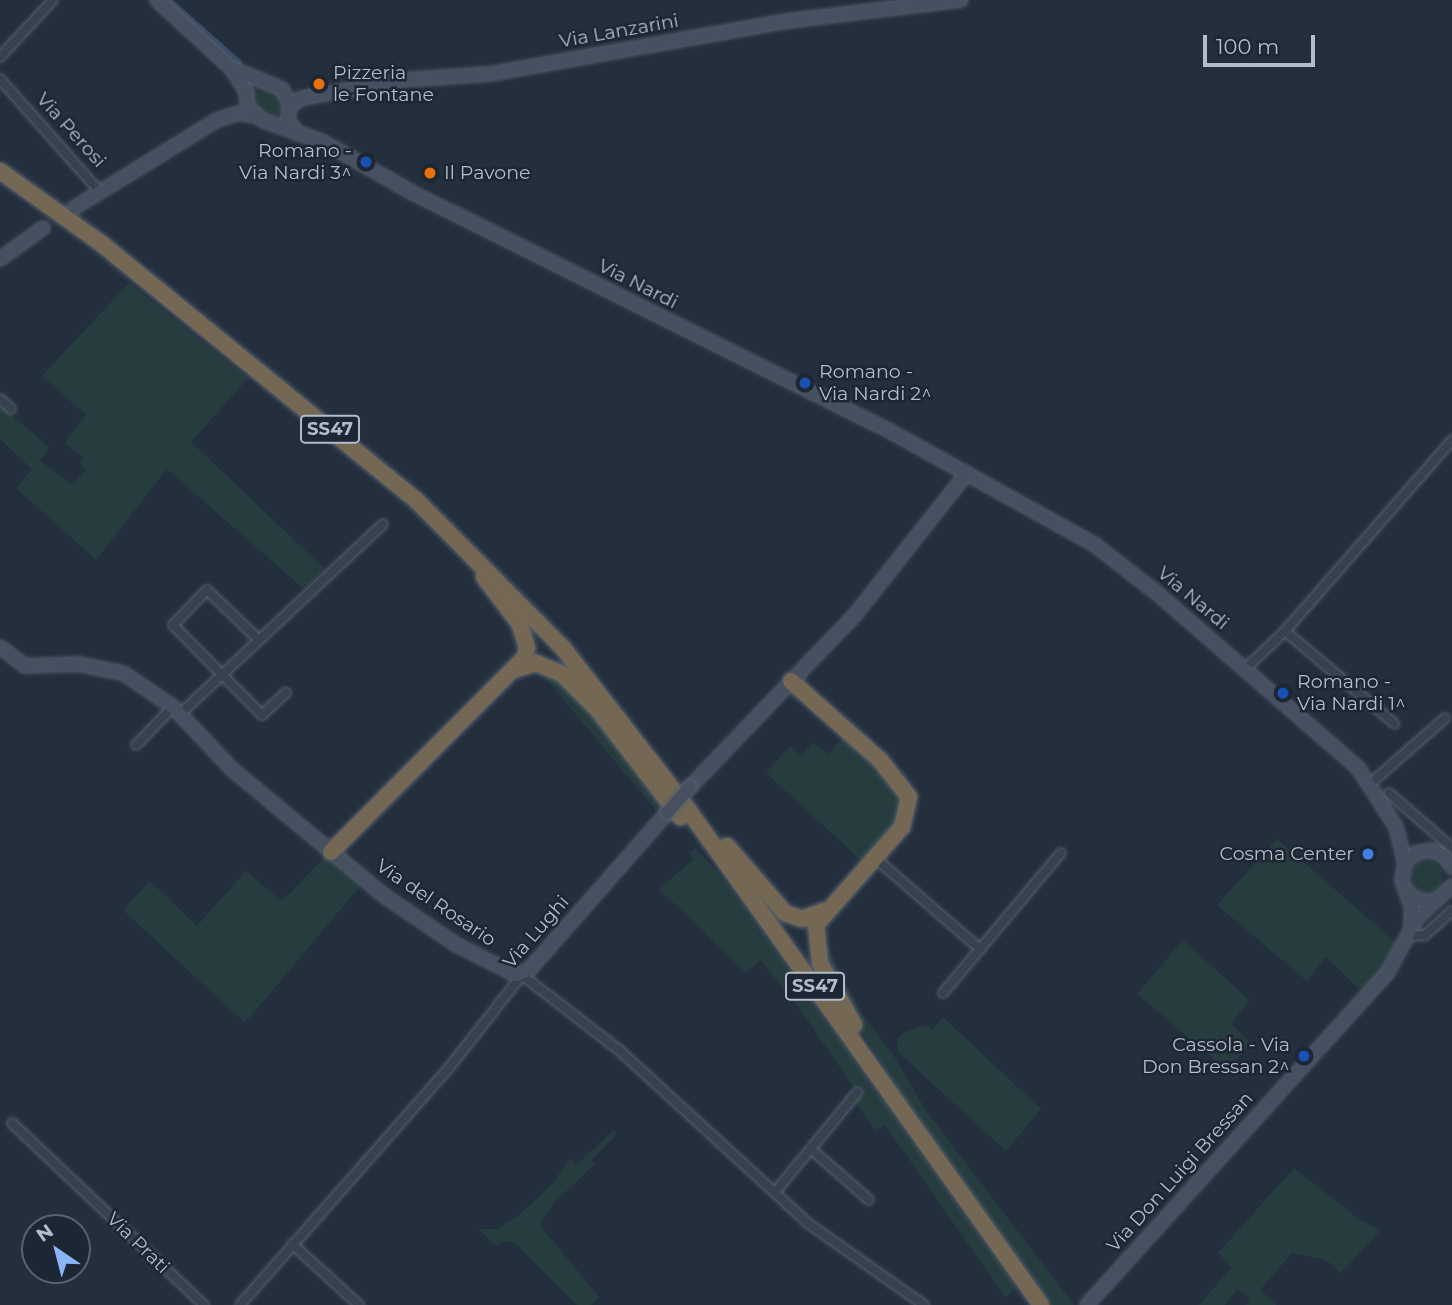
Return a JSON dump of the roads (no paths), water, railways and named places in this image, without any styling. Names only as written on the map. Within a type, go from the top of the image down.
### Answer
[{"type":"highway","name":"SS47","points":[[0,171],[102,244],[134,274]]},
{"type":"highway","name":"SS47","points":[[0,182],[134,274],[379,468],[454,535],[563,648],[661,771],[684,795],[739,881],[1041,1305]]},
{"type":"highway","points":[[331,852],[517,669],[527,648],[519,623],[454,535]]},
{"type":"highway","points":[[517,669],[536,663],[562,674],[598,710],[701,843],[739,881]]},
{"type":"highway","points":[[791,681],[880,760],[909,797],[902,827],[824,911],[814,936],[820,962],[880,1064],[891,1092]]},
{"type":"highway","points":[[661,771],[696,802],[776,907],[802,919],[824,911]]},
{"type":"main road","points":[[157,0],[231,68],[256,116],[224,117]]},
{"type":"main road","name":"Via Lanzarini","points":[[289,109],[302,98],[402,80],[489,74],[787,21],[961,0]]},
{"type":"main road","points":[[231,68],[282,89],[293,130],[302,136]]},
{"type":"main road","points":[[245,94],[259,80]]},
{"type":"main road","name":"Via Lanzarini","points":[[282,89],[324,93]]},
{"type":"main road","name":"Via Perosi","points":[[100,192],[224,117],[245,94]]},
{"type":"main road","points":[[271,122],[289,109]]},
{"type":"main road","name":"Via Nardi","points":[[256,116],[323,142],[413,193],[962,470],[1095,545],[1245,669],[1358,768],[1394,823],[1405,863],[1405,889]]},
{"type":"main road","points":[[74,208],[100,192]]},
{"type":"main road","points":[[0,258],[43,228]]},
{"type":"main road","name":"Via Lughi","points":[[522,975],[667,813],[878,589],[962,470]]},
{"type":"main road","name":"Via del Rosario","points":[[0,647],[25,666],[78,664],[123,673],[176,710],[234,771],[331,852],[457,945],[522,975]]},
{"type":"main road","name":"Via Nardi","points":[[1394,823],[1425,850],[1440,853],[1451,865]]},
{"type":"main road","points":[[1405,863],[1425,850]]},
{"type":"main road","name":"Via Don Luigi Bressan","points":[[1087,1305],[1388,972],[1408,936],[1434,901],[1452,886]]},
{"type":"main road","points":[[1405,889],[1416,899],[1434,901]]},
{"type":"main road","name":"Via Don Luigi Bressan","points":[[1405,889],[1412,908],[1408,936]]},
{"type":"street","points":[[0,57],[53,0]]},
{"type":"street","name":"Via Perosi","points":[[0,79],[100,192]]},
{"type":"street","points":[[0,399],[10,409]]},
{"type":"street","points":[[1245,669],[1285,631],[1452,439]]},
{"type":"street","points":[[136,745],[223,674],[383,524]]},
{"type":"street","points":[[259,640],[207,590],[173,625],[262,715],[285,693]]},
{"type":"street","points":[[1285,631],[1394,723]]},
{"type":"street","points":[[1370,784],[1445,718]]},
{"type":"street","points":[[1389,793],[1452,848]]},
{"type":"street","points":[[1394,823],[1407,809]]},
{"type":"street","points":[[943,993],[1061,853]]},
{"type":"street","points":[[874,857],[980,949]]},
{"type":"street","points":[[1408,936],[1425,935],[1452,911]]},
{"type":"street","name":"Via del Rosario","points":[[522,975],[619,1050],[809,1224],[924,1305]]},
{"type":"street","name":"Via Lughi","points":[[240,1305],[447,1069],[522,975]]},
{"type":"street","points":[[775,1192],[857,1093]]},
{"type":"street","name":"Via Prati","points":[[12,1123],[204,1305]]},
{"type":"street","points":[[811,1149],[869,1200]]},
{"type":"street","points":[[292,1244],[359,1305]]},
{"type":"waterway","points":[[167,0],[238,63]]},
{"type":"place","name":"Pizzeria le Fontane","points":[[319,84]]},
{"type":"place","name":"Romano - Via Nardi 3^","points":[[366,162]]},
{"type":"place","name":"Il Pavone","points":[[430,173]]},
{"type":"place","name":"Romano - Via Nardi 2^","points":[[805,383]]},
{"type":"place","name":"Romano - Via Nardi 1^","points":[[1283,693]]},
{"type":"place","name":"Cosma Center","points":[[1368,854]]},
{"type":"place","name":"Cassola - Via Don Bressan 2^","points":[[1304,1056]]}]
